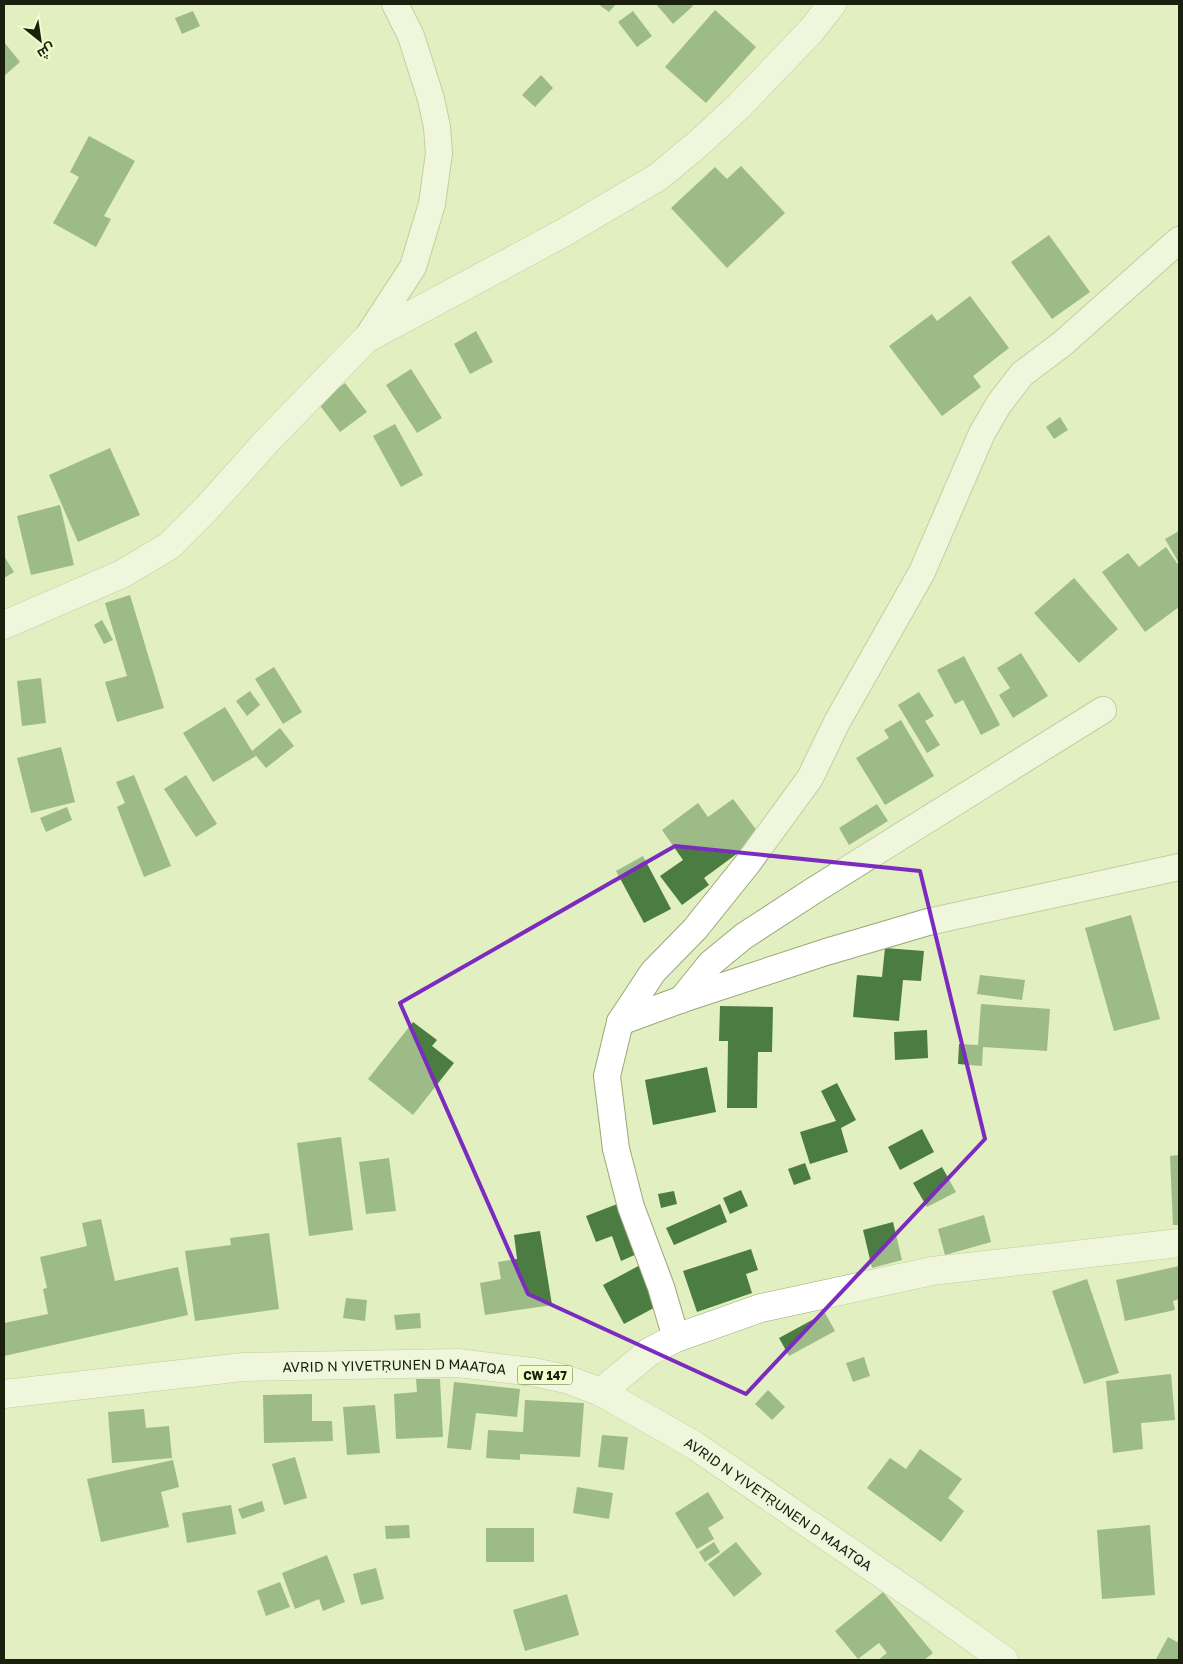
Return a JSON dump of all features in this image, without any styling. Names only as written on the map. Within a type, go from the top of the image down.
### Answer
[{"type":"street","points":[[4,625],[122,574],[169,546],[366,339],[413,267],[432,204],[439,153],[438,127],[411,36],[395,4]]},
{"type":"street","points":[[366,339],[565,232],[658,177],[739,106],[811,31],[832,4]]},
{"type":"street","points":[[676,1338],[661,1287],[632,1207],[616,1149],[607,1076],[620,1022],[653,972],[701,922],[748,863],[810,778],[837,722],[922,572],[982,433],[999,404],[1022,374],[1062,344],[1179,240]]},
{"type":"street","points":[[680,1000],[711,963],[744,936],[1103,710]]},
{"type":"street","points":[[620,1022],[680,1000],[826,952],[928,922],[1179,867]]},
{"type":"street","points":[[601,1392],[649,1352],[676,1338],[761,1308],[932,1271],[1179,1243]]},
{"type":"street","name":"AVRID N YIVETṚUNEN D MAATQA","points":[[4,1394],[244,1367],[458,1363],[532,1372],[566,1380],[601,1392],[694,1445],[1004,1660]]},
{"type":"highlighted area","points":[[675,846],[920,871],[985,1139],[746,1394],[528,1294],[400,1003]]},
{"type":"building","points":[[598,4],[616,4],[609,12]]},
{"type":"building","points":[[656,4],[691,4],[693,6],[673,24]]},
{"type":"building","points":[[715,10],[756,47],[706,103],[665,67]]},
{"type":"building","points":[[193,11],[200,26],[182,34],[175,18]]},
{"type":"building","points":[[633,11],[652,36],[637,47],[618,22]]},
{"type":"building","points":[[4,42],[20,62],[4,76]]},
{"type":"building","points":[[541,75],[553,88],[535,107],[522,95]]},
{"type":"building","points":[[89,136],[135,161],[104,216],[111,219],[96,247],[53,223],[79,177],[70,172]]},
{"type":"building","points":[[741,166],[785,213],[727,268],[671,208],[715,167],[727,179]]},
{"type":"building","points":[[1049,235],[1090,292],[1052,319],[1011,262]]},
{"type":"building","points":[[970,296],[1009,348],[973,376],[981,387],[942,416],[889,346],[932,314],[937,321]]},
{"type":"building","points":[[476,331],[493,362],[470,374],[454,344]]},
{"type":"building","points":[[411,369],[442,418],[417,433],[386,385]]},
{"type":"building","points":[[345,383],[367,412],[340,432],[318,403]]},
{"type":"building","points":[[1060,417],[1068,430],[1054,439],[1046,427]]},
{"type":"building","points":[[395,424],[423,475],[401,487],[373,436]]},
{"type":"building","points":[[110,448],[140,515],[78,542],[49,475]]},
{"type":"building","points":[[60,505],[74,565],[31,575],[17,516]]},
{"type":"building","points":[[1179,531],[1179,563],[1165,539]]},
{"type":"building","points":[[1166,547],[1179,566],[1179,607],[1145,632],[1102,572],[1128,553],[1139,567]]},
{"type":"building","points":[[4,556],[14,572],[4,578]]},
{"type":"building","points":[[1074,578],[1118,629],[1079,663],[1034,613]]},
{"type":"building","points":[[130,595],[164,708],[117,722],[105,682],[127,676],[105,603]]},
{"type":"building","points":[[102,620],[113,640],[104,644],[94,625]]},
{"type":"building","points":[[1021,653],[1048,696],[1013,718],[999,695],[1010,688],[997,668]]},
{"type":"building","points":[[964,656],[1000,725],[981,735],[963,700],[955,704],[937,670]]},
{"type":"building","points":[[274,667],[302,712],[283,724],[255,679]]},
{"type":"building","points":[[41,678],[46,723],[22,726],[17,681]]},
{"type":"building","points":[[250,691],[260,705],[247,716],[236,701]]},
{"type":"building","points":[[919,692],[934,716],[925,721],[940,745],[927,753],[898,705]]},
{"type":"building","points":[[225,707],[252,751],[280,728],[294,746],[266,768],[253,752],[256,756],[213,782],[183,733]]},
{"type":"building","points":[[901,720],[934,776],[885,805],[856,758],[889,738],[884,730]]},
{"type":"building","points":[[61,747],[75,802],[31,813],[17,758]]},
{"type":"building","points":[[134,775],[171,866],[144,877],[117,807],[125,803],[116,782]]},
{"type":"building","points":[[186,775],[217,824],[196,837],[164,789]]},
{"type":"building","points":[[733,799],[761,836],[704,878],[709,885],[682,905],[660,876],[683,860],[662,830],[698,803],[708,817]]},
{"type":"building","points":[[877,804],[888,821],[849,845],[839,828]]},
{"type":"building","points":[[67,807],[72,820],[46,832],[40,818]]},
{"type":"building","points":[[643,856],[671,909],[644,923],[616,871]]},
{"type":"building","points":[[1131,915],[1160,1019],[1114,1031],[1085,928]]},
{"type":"building","points":[[885,948],[924,951],[921,981],[903,980],[899,1021],[853,1017],[857,975],[882,977]]},
{"type":"building","points":[[980,975],[1025,980],[1022,1000],[977,994]]},
{"type":"building","points":[[981,1004],[1050,1009],[1047,1051],[983,1047],[982,1066],[958,1064],[959,1044],[978,1045]]},
{"type":"building","points":[[720,1006],[773,1007],[772,1052],[758,1052],[757,1108],[727,1108],[728,1041],[719,1041]]},
{"type":"building","points":[[413,1022],[437,1040],[432,1046],[454,1063],[413,1115],[368,1079]]},
{"type":"building","points":[[927,1030],[928,1058],[895,1060],[894,1032]]},
{"type":"building","points":[[707,1067],[716,1112],[653,1125],[645,1080]]},
{"type":"building","points":[[837,1083],[856,1120],[841,1128],[848,1152],[810,1164],[800,1132],[836,1121],[821,1091]]},
{"type":"building","points":[[922,1129],[934,1152],[900,1170],[888,1147]]},
{"type":"building","points":[[341,1137],[353,1230],[309,1236],[297,1143]]},
{"type":"building","points":[[1179,1155],[1179,1225],[1173,1225],[1170,1156]]},
{"type":"building","points":[[389,1158],[396,1211],[366,1214],[359,1162]]},
{"type":"building","points":[[805,1163],[811,1179],[794,1185],[788,1169]]},
{"type":"building","points":[[942,1167],[956,1192],[927,1207],[913,1183]]},
{"type":"building","points":[[741,1190],[748,1206],[730,1214],[723,1198]]},
{"type":"building","points":[[674,1191],[677,1204],[661,1208],[658,1194]]},
{"type":"building","points":[[620,1203],[639,1253],[621,1261],[612,1236],[596,1242],[586,1216]]},
{"type":"building","points":[[720,1204],[727,1222],[674,1245],[666,1228]]},
{"type":"building","points":[[984,1215],[991,1242],[945,1255],[938,1229]]},
{"type":"building","points":[[101,1219],[115,1281],[178,1267],[188,1315],[4,1356],[4,1323],[48,1314],[43,1289],[47,1288],[40,1257],[87,1246],[82,1223]]},
{"type":"building","points":[[893,1222],[902,1260],[872,1268],[863,1230]]},
{"type":"building","points":[[540,1231],[552,1305],[485,1315],[480,1283],[501,1279],[498,1262],[517,1259],[514,1235]]},
{"type":"building","points":[[269,1233],[279,1309],[195,1321],[185,1251],[231,1245],[230,1238]]},
{"type":"building","points":[[751,1249],[758,1270],[746,1274],[752,1293],[697,1312],[683,1271]]},
{"type":"building","points":[[642,1264],[663,1303],[624,1324],[603,1285]]},
{"type":"building","points":[[1179,1266],[1179,1299],[1173,1301],[1175,1310],[1125,1321],[1116,1280]]},
{"type":"building","points":[[1087,1279],[1119,1373],[1084,1384],[1052,1291]]},
{"type":"building","points":[[346,1298],[367,1300],[365,1321],[343,1318]]},
{"type":"building","points":[[420,1313],[421,1328],[396,1330],[394,1315]]},
{"type":"building","points":[[825,1313],[835,1331],[789,1356],[779,1338]]},
{"type":"building","points":[[864,1357],[870,1376],[853,1382],[846,1363]]},
{"type":"building","points":[[1171,1374],[1175,1420],[1141,1423],[1143,1449],[1113,1453],[1106,1381]]},
{"type":"building","points":[[416,1379],[440,1379],[443,1437],[396,1439],[394,1394],[417,1392]]},
{"type":"building","points":[[454,1382],[520,1389],[517,1417],[476,1413],[471,1450],[447,1448]]},
{"type":"building","points":[[768,1390],[785,1407],[772,1420],[755,1404]]},
{"type":"building","points":[[312,1394],[312,1421],[332,1421],[333,1441],[264,1443],[263,1395]]},
{"type":"building","points":[[525,1400],[584,1403],[580,1457],[520,1454],[520,1460],[486,1458],[488,1430],[523,1432]]},
{"type":"building","points":[[375,1405],[380,1453],[347,1455],[343,1407]]},
{"type":"building","points":[[144,1409],[146,1428],[169,1426],[172,1458],[112,1463],[108,1412]]},
{"type":"building","points":[[602,1435],[628,1437],[624,1470],[598,1467]]},
{"type":"building","points":[[920,1449],[962,1479],[948,1498],[964,1511],[941,1542],[867,1488],[890,1458],[906,1469]]},
{"type":"building","points":[[295,1457],[307,1498],[284,1505],[272,1464]]},
{"type":"building","points":[[173,1460],[179,1487],[161,1492],[169,1527],[101,1542],[87,1479]]},
{"type":"building","points":[[577,1487],[613,1493],[609,1519],[573,1513]]},
{"type":"building","points":[[708,1492],[724,1518],[708,1528],[714,1539],[697,1549],[675,1513]]},
{"type":"building","points":[[262,1501],[265,1511],[242,1519],[238,1509]]},
{"type":"building","points":[[231,1505],[236,1534],[187,1543],[182,1513]]},
{"type":"building","points":[[409,1525],[410,1538],[386,1539],[385,1526]]},
{"type":"building","points":[[1150,1525],[1155,1595],[1102,1599],[1097,1530]]},
{"type":"building","points":[[486,1528],[534,1528],[534,1562],[486,1562]]},
{"type":"building","points":[[714,1542],[720,1552],[705,1562],[699,1552]]},
{"type":"building","points":[[736,1542],[762,1574],[734,1597],[708,1564]]},
{"type":"building","points":[[327,1555],[345,1602],[323,1611],[319,1599],[295,1609],[282,1573]]},
{"type":"building","points":[[376,1568],[384,1599],[361,1605],[353,1574]]},
{"type":"building","points":[[280,1582],[290,1607],[266,1616],[257,1591]]},
{"type":"building","points":[[883,1592],[933,1653],[924,1660],[878,1660],[887,1653],[879,1643],[858,1659],[835,1631]]},
{"type":"building","points":[[567,1594],[579,1635],[525,1651],[513,1610]]},
{"type":"building","points":[[1168,1637],[1179,1643],[1179,1660],[1156,1659]]}]
